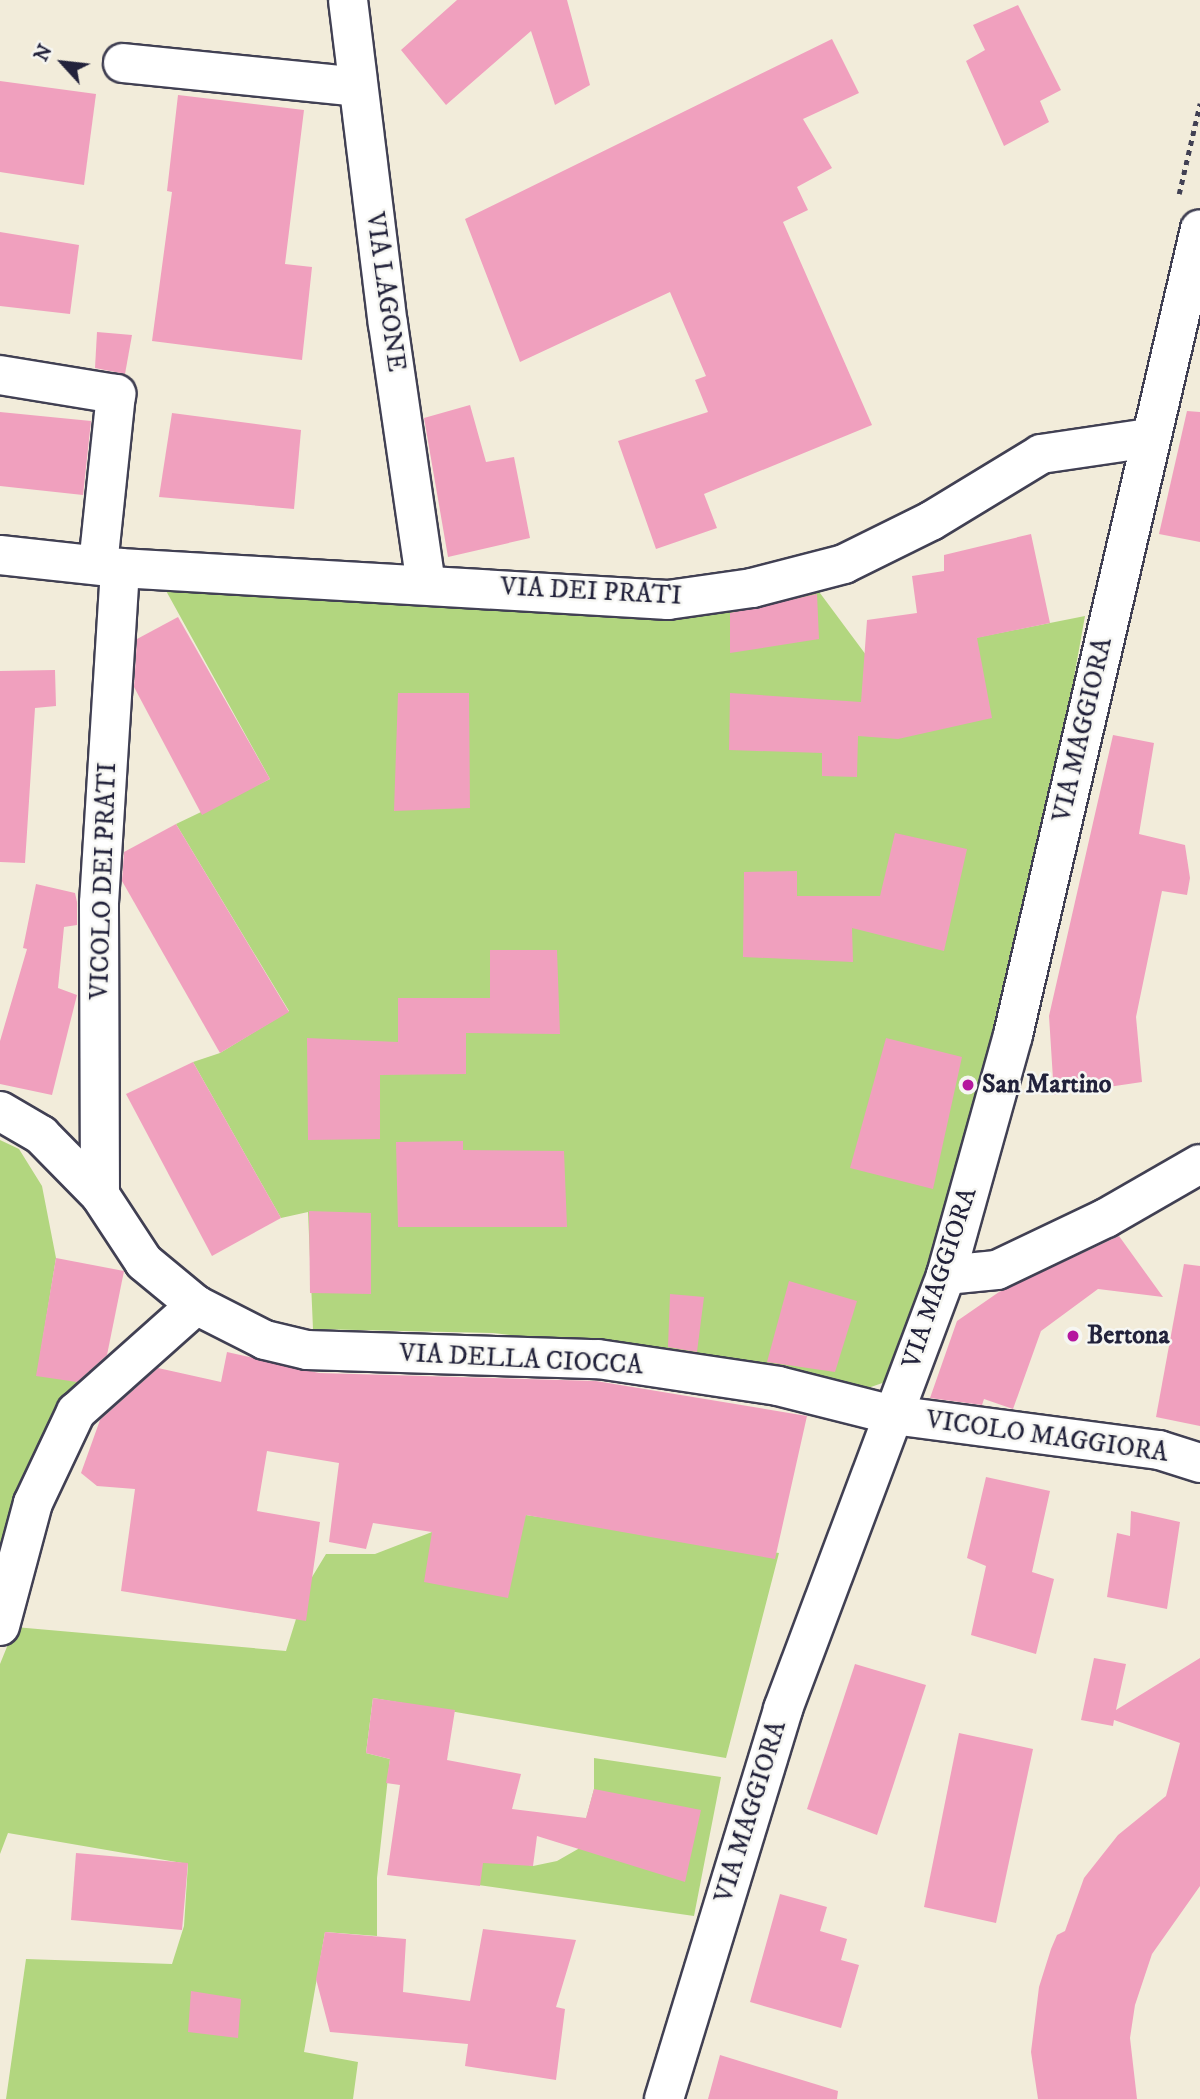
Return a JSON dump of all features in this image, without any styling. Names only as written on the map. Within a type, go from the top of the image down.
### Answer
[{"type":"street","name":"VIA LAGONE","points":[[348,0],[426,583]]},
{"type":"street","points":[[122,63],[358,87]]},
{"type":"street","name":"VIA MAGGIORA","points":[[664,2099],[783,1709],[946,1275],[1013,1035],[1150,438],[1190,323],[1200,229]]},
{"type":"street","name":"VICOLO DEI PRATI","points":[[0,375],[116,394],[99,903],[100,1195]]},
{"type":"street","name":"VIA DEI PRATI","points":[[0,555],[109,566],[426,583],[668,600],[752,588],[844,564],[931,521],[1041,454],[1150,438]]},
{"type":"street","name":"VIA DELLA CIOCCA","points":[[0,1111],[41,1135],[100,1195],[144,1262],[196,1305],[265,1340],[307,1350],[598,1359],[778,1386],[893,1415]]},
{"type":"street","points":[[946,1275],[997,1270],[1106,1218],[1200,1164]]},
{"type":"street","points":[[0,1626],[33,1503],[76,1412],[196,1305]]},
{"type":"street","name":"VICOLO MAGGIORA","points":[[893,1415],[1159,1450],[1200,1463]]},
{"type":"green space","points":[[154,569],[817,589],[869,659],[1085,616],[1059,761],[1004,987],[949,1201],[891,1380],[848,1395],[793,1368],[493,1333],[313,1329],[308,1212],[281,1218],[193,1062],[220,1053],[289,1011],[176,824],[270,779]]},
{"type":"green space","points":[[0,1140],[19,1149],[42,1186],[56,1258],[37,1375],[81,1382],[84,1377],[22,1499],[0,1558]]},
{"type":"green space","points":[[526,1515],[779,1553],[726,1758],[373,1698],[366,1753],[390,1759],[377,1878],[377,1936],[325,1932],[304,2052],[358,2062],[353,2099],[6,2099],[26,1959],[172,1964],[184,1926],[188,1864],[8,1833],[0,1854],[0,1664],[15,1627],[286,1651],[306,1587],[326,1554],[375,1554],[432,1532]]},
{"type":"green space","points":[[594,1758],[721,1777],[694,1916],[408,1875],[411,1839],[533,1866],[557,1861],[578,1849],[594,1789]]},
{"type":"building","points":[[457,0],[567,0],[590,85],[555,105],[531,31],[446,105],[401,50]]},
{"type":"building","points":[[1018,5],[1061,90],[1040,101],[1049,122],[1004,146],[966,61],[985,50],[973,25]]},
{"type":"building","points":[[832,39],[859,93],[803,119],[832,168],[797,187],[808,210],[783,222],[872,425],[704,494],[717,528],[656,549],[618,441],[708,412],[695,380],[706,376],[670,292],[520,362],[465,219]]},
{"type":"building","points":[[0,81],[96,94],[84,185],[0,172]]},
{"type":"building","points":[[178,95],[304,110],[285,264],[312,267],[302,360],[152,341],[172,192],[167,191]]},
{"type":"building","points":[[0,232],[79,245],[70,314],[0,306]]},
{"type":"building","points":[[97,332],[132,335],[125,374],[95,368]]},
{"type":"building","points":[[470,405],[486,462],[514,457],[530,538],[448,557],[424,418]]},
{"type":"building","points":[[1187,411],[1200,412],[1200,542],[1159,534]]},
{"type":"building","points":[[0,412],[91,421],[83,495],[0,486]]},
{"type":"building","points":[[172,413],[301,430],[294,509],[159,497]]},
{"type":"building","points":[[1031,534],[1050,623],[977,638],[992,718],[898,739],[858,736],[857,777],[822,776],[822,753],[729,750],[730,693],[861,702],[867,620],[917,613],[912,576],[944,571],[944,555]]},
{"type":"building","points":[[817,594],[819,639],[730,653],[730,613]]},
{"type":"building","points":[[178,617],[270,779],[202,815],[134,687],[137,639]]},
{"type":"building","points":[[55,670],[56,706],[35,708],[25,863],[0,862],[0,671]]},
{"type":"building","points":[[398,693],[469,693],[470,808],[394,811]]},
{"type":"building","points":[[1113,735],[1154,743],[1139,834],[1185,845],[1190,878],[1187,895],[1162,891],[1136,1017],[1142,1082],[1054,1095],[1049,1016]]},
{"type":"building","points":[[176,824],[289,1012],[220,1053],[122,881],[124,852]]},
{"type":"building","points":[[895,833],[967,849],[944,951],[852,928],[853,962],[743,957],[744,872],[797,871],[797,896],[880,896]]},
{"type":"building","points":[[36,884],[75,893],[77,902],[77,925],[64,927],[58,988],[77,995],[52,1095],[0,1084],[0,1041],[27,949],[23,948]]},
{"type":"building","points":[[490,950],[557,950],[560,1034],[466,1033],[466,1074],[380,1075],[380,1139],[308,1140],[307,1038],[398,1042],[398,998],[490,998]]},
{"type":"building","points":[[886,1038],[962,1057],[933,1189],[850,1168]]},
{"type":"building","points":[[193,1062],[281,1218],[212,1256],[126,1094]]},
{"type":"building","points":[[463,1141],[463,1150],[564,1151],[567,1227],[398,1227],[396,1142]]},
{"type":"building","points":[[309,1211],[371,1213],[371,1294],[310,1293]]},
{"type":"building","points":[[1119,1236],[1163,1297],[1098,1289],[1041,1331],[1013,1409],[984,1399],[982,1405],[930,1398],[957,1321],[999,1292]]},
{"type":"building","points":[[56,1258],[124,1271],[107,1355],[77,1382],[36,1376]]},
{"type":"building","points":[[1184,1264],[1200,1266],[1200,1426],[1156,1417]]},
{"type":"building","points":[[789,1281],[857,1301],[835,1372],[767,1362]]},
{"type":"building","points":[[670,1294],[704,1297],[697,1352],[668,1347]]},
{"type":"building","points":[[227,1352],[319,1373],[596,1381],[807,1416],[775,1559],[526,1515],[508,1598],[424,1582],[432,1532],[373,1523],[366,1549],[329,1542],[339,1463],[267,1451],[257,1511],[320,1522],[306,1621],[121,1591],[135,1489],[97,1486],[81,1473],[100,1420],[158,1368],[221,1382]]},
{"type":"building","points":[[986,1477],[1050,1491],[1032,1572],[1054,1579],[1036,1654],[971,1635],[986,1566],[967,1558]]},
{"type":"building","points":[[1131,1511],[1180,1522],[1167,1609],[1107,1597],[1117,1533],[1130,1536]]},
{"type":"building","points":[[1094,1658],[1126,1664],[1116,1710],[1200,1658],[1200,1886],[1152,1954],[1135,2005],[1130,2038],[1137,2099],[1038,2099],[1031,2052],[1039,1987],[1051,1949],[1057,1935],[1065,1931],[1084,1878],[1118,1835],[1166,1796],[1180,1743],[1114,1720],[1113,1726],[1081,1720]]},
{"type":"building","points":[[855,1664],[926,1685],[877,1835],[807,1809]]},
{"type":"building","points":[[373,1698],[455,1710],[447,1760],[521,1774],[512,1809],[586,1818],[594,1789],[701,1810],[685,1882],[537,1836],[533,1866],[483,1863],[480,1886],[387,1875],[400,1785],[386,1783],[390,1759],[366,1753]]},
{"type":"building","points":[[959,1733],[1033,1749],[996,1923],[924,1907]]},
{"type":"building","points":[[76,1853],[188,1863],[182,1930],[71,1920]]},
{"type":"building","points":[[780,1894],[827,1907],[820,1931],[847,1939],[841,1960],[859,1965],[841,2028],[750,2002]]},
{"type":"building","points":[[483,1929],[576,1940],[556,2007],[565,2009],[556,2080],[465,2066],[468,2044],[330,2032],[316,1979],[325,1932],[406,1939],[403,1992],[470,2001]]},
{"type":"building","points":[[191,1991],[241,1999],[238,2038],[188,2032]]},
{"type":"building","points":[[720,2055],[838,2091],[837,2099],[708,2099]]},
{"type":"place","name":"San Martino","points":[[968,1085]]},
{"type":"place","name":"Bertona","points":[[1073,1336]]}]
